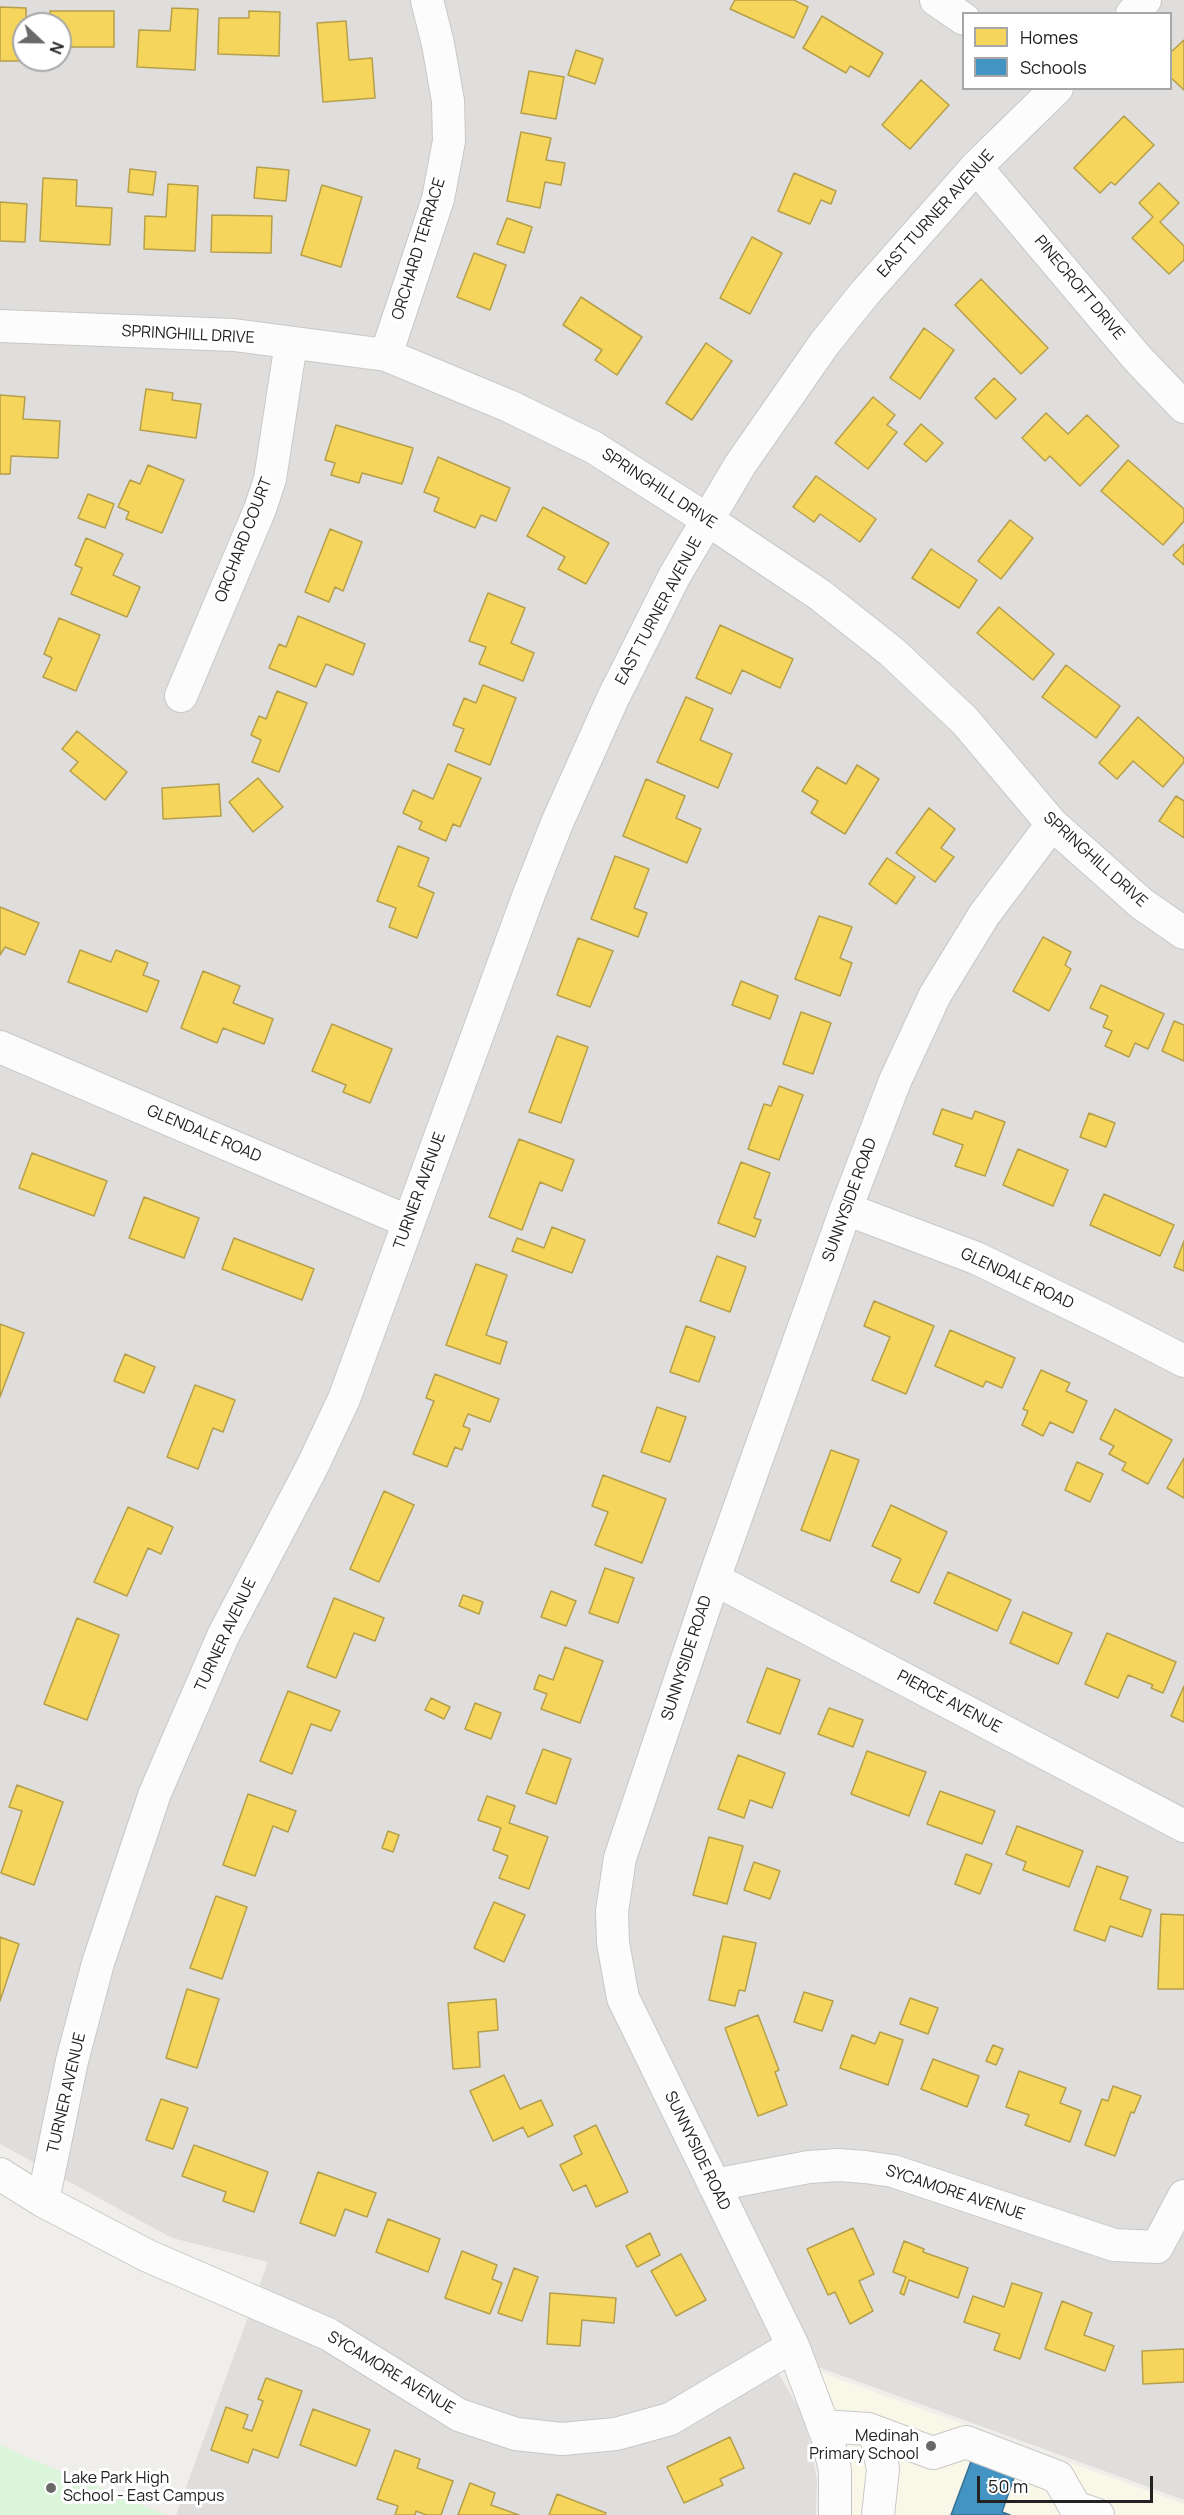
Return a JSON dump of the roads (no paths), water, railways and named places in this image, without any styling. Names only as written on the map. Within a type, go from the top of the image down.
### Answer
[{"type":"street","name":"ORCHARD TERRACE","points":[[386,355],[438,199],[449,141],[448,101],[438,44],[427,0]]},
{"type":"street","points":[[936,0],[962,18]]},
{"type":"street","points":[[1134,12],[1145,0]]},
{"type":"street","name":"EAST TURNER AVENUE","points":[[458,1086],[557,823],[613,698],[675,575],[740,465],[824,344],[864,294],[976,167],[1052,90]]},
{"type":"street","name":"PINECROFT DRIVE","points":[[976,167],[1138,359],[1184,407]]},
{"type":"street","name":"SPRINGHILL DRIVE","points":[[0,326],[234,336],[386,355],[508,406],[593,447],[708,520],[834,605],[892,652],[971,728],[1053,825],[1119,885],[1184,933]]},
{"type":"street","name":"ORCHARD COURT","points":[[182,696],[266,489],[280,422],[291,343]]},
{"type":"street","name":"SUNNYSIDE ROAD","points":[[835,2515],[835,2470],[823,2426],[793,2346],[623,1998],[613,1943],[612,1911],[620,1858],[714,1579],[846,1209],[895,1081],[935,996],[984,915],[1053,825]]},
{"type":"street","name":"GLENDALE ROAD","points":[[1,1051],[409,1222]]},
{"type":"street","name":"TURNER AVENUE","points":[[43,2201],[72,2061],[98,1964],[155,1793],[223,1636],[312,1467],[344,1399],[458,1086]]},
{"type":"street","name":"GLENDALE ROAD","points":[[846,1209],[976,1258],[1184,1361]]},
{"type":"street","name":"PIERCE AVENUE","points":[[714,1579],[1184,1826]]},
{"type":"street","name":"SYCAMORE AVENUE","points":[[714,2185],[808,2167],[838,2165],[892,2171],[1114,2246],[1157,2247],[1184,2196]]},
{"type":"street","name":"SYCAMORE AVENUE","points":[[0,2174],[43,2201],[147,2256],[328,2334],[459,2415],[516,2434],[562,2439],[616,2434],[670,2419],[793,2346]]},
{"type":"street","points":[[823,2426],[868,2429],[933,2453],[966,2442],[1058,2477],[1076,2507],[1098,2515]]},
{"type":"street","points":[[875,2432],[883,2469],[878,2515]]},
{"type":"place","name":"Medinah Primary School","points":[[931,2446]]},
{"type":"place","name":"Lake Park High School - East Campus","points":[[51,2488]]}]
